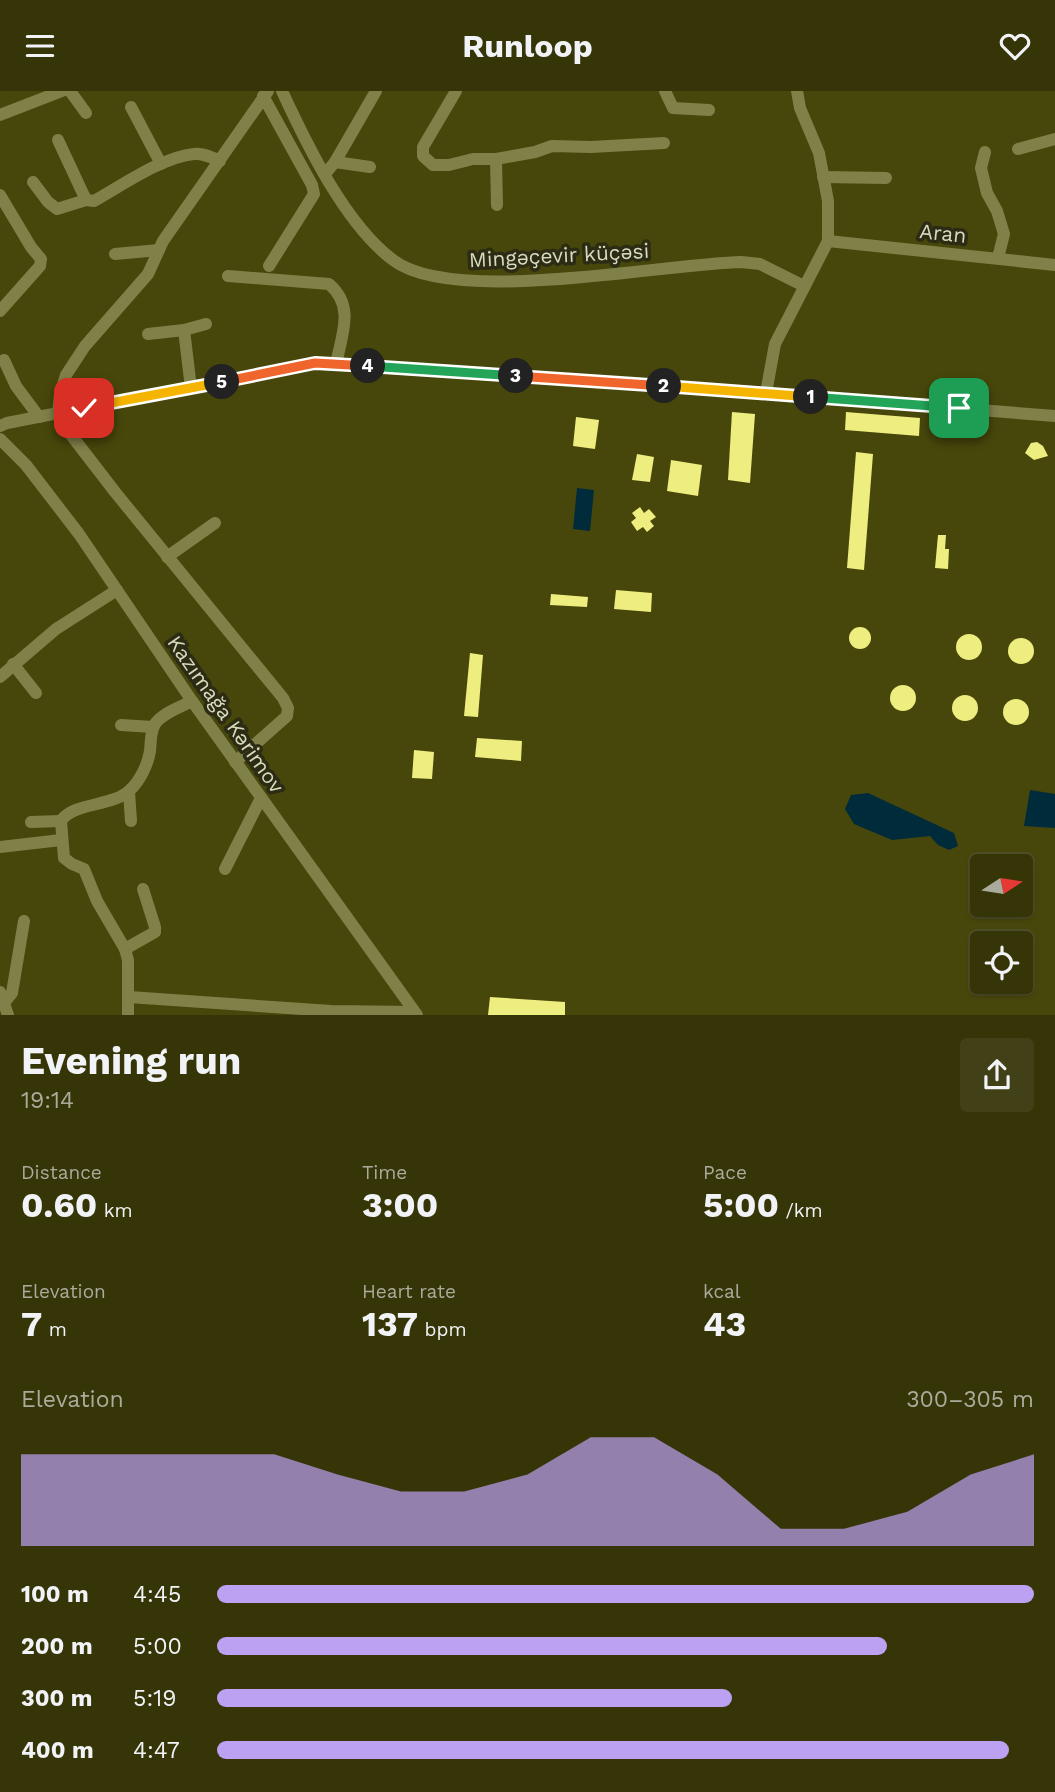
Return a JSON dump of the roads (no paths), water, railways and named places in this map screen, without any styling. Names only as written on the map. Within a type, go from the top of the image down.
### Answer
[{"type":"street","points":[[0,115],[62,91]]},
{"type":"street","points":[[70,91],[86,113]]},
{"type":"street","name":"Mingəçevir küçəsi","points":[[282,91],[325,174],[355,220],[393,260],[416,273],[438,278],[497,281],[741,262],[760,264],[804,286]]},
{"type":"street","points":[[325,174],[335,162],[376,91]]},
{"type":"street","points":[[456,91],[423,147],[423,156],[433,166],[473,159],[496,159],[552,146],[664,143]]},
{"type":"street","points":[[665,91],[673,108],[709,110]]},
{"type":"street","points":[[766,393],[775,344],[828,241],[828,201],[818,153],[800,108],[797,91]]},
{"type":"street","points":[[235,762],[287,716],[288,708],[283,698],[167,557],[65,427],[58,413],[66,375],[85,346],[148,274],[179,216],[266,93],[314,194],[269,266]]},
{"type":"street","points":[[131,107],[161,164]]},
{"type":"street","points":[[1018,149],[1055,139]]},
{"type":"street","points":[[58,140],[86,200]]},
{"type":"street","points":[[985,152],[981,168],[987,193],[998,211],[1004,234],[998,258]]},
{"type":"street","points":[[33,181],[48,202],[57,209],[86,200],[94,201],[161,164],[193,154],[203,154],[220,161]]},
{"type":"street","points":[[496,159],[497,205]]},
{"type":"street","points":[[335,162],[370,167]]},
{"type":"street","points":[[823,177],[886,178]]},
{"type":"street","points":[[0,195],[41,259],[40,266],[0,311]]},
{"type":"street","name":"Aran","points":[[828,241],[1055,265]]},
{"type":"street","points":[[115,254],[159,250]]},
{"type":"street","points":[[228,276],[329,284],[342,297],[346,314],[336,364]]},
{"type":"street","points":[[148,334],[184,330],[206,324]]},
{"type":"street","points":[[184,330],[191,388]]},
{"type":"street","points":[[4,360],[16,386],[39,417]]},
{"type":"street","points":[[0,426],[315,363],[766,393],[1055,416]]},
{"type":"street","name":"Kazımağa Kərimov","points":[[0,439],[26,465],[117,590],[235,762],[416,1013]]},
{"type":"street","points":[[167,557],[215,523]]},
{"type":"street","points":[[0,677],[56,629],[117,590]]},
{"type":"street","points":[[13,664],[36,693]]},
{"type":"street","points":[[31,823],[61,821],[69,813],[117,799],[129,792],[144,769],[153,727],[160,718],[192,701]]},
{"type":"street","points":[[121,725],[153,727]]},
{"type":"street","points":[[129,792],[131,821]]},
{"type":"street","points":[[225,869],[261,798]]},
{"type":"street","points":[[61,821],[64,857],[84,869],[97,901],[125,949],[130,969],[128,1015]]},
{"type":"street","points":[[0,847],[61,840]]},
{"type":"street","points":[[125,949],[155,932],[143,890]]},
{"type":"street","points":[[4,1003],[12,993],[24,921]]},
{"type":"street","points":[[129,997],[331,1011],[416,1013]]},
{"type":"water","points":[[577,488],[594,490],[590,531],[573,529]]},
{"type":"water","points":[[1030,790],[1055,794],[1055,828],[1024,826]]},
{"type":"water","points":[[868,793],[954,833],[958,846],[949,850],[938,845],[930,836],[892,840],[854,824],[845,809],[851,795]]}]
